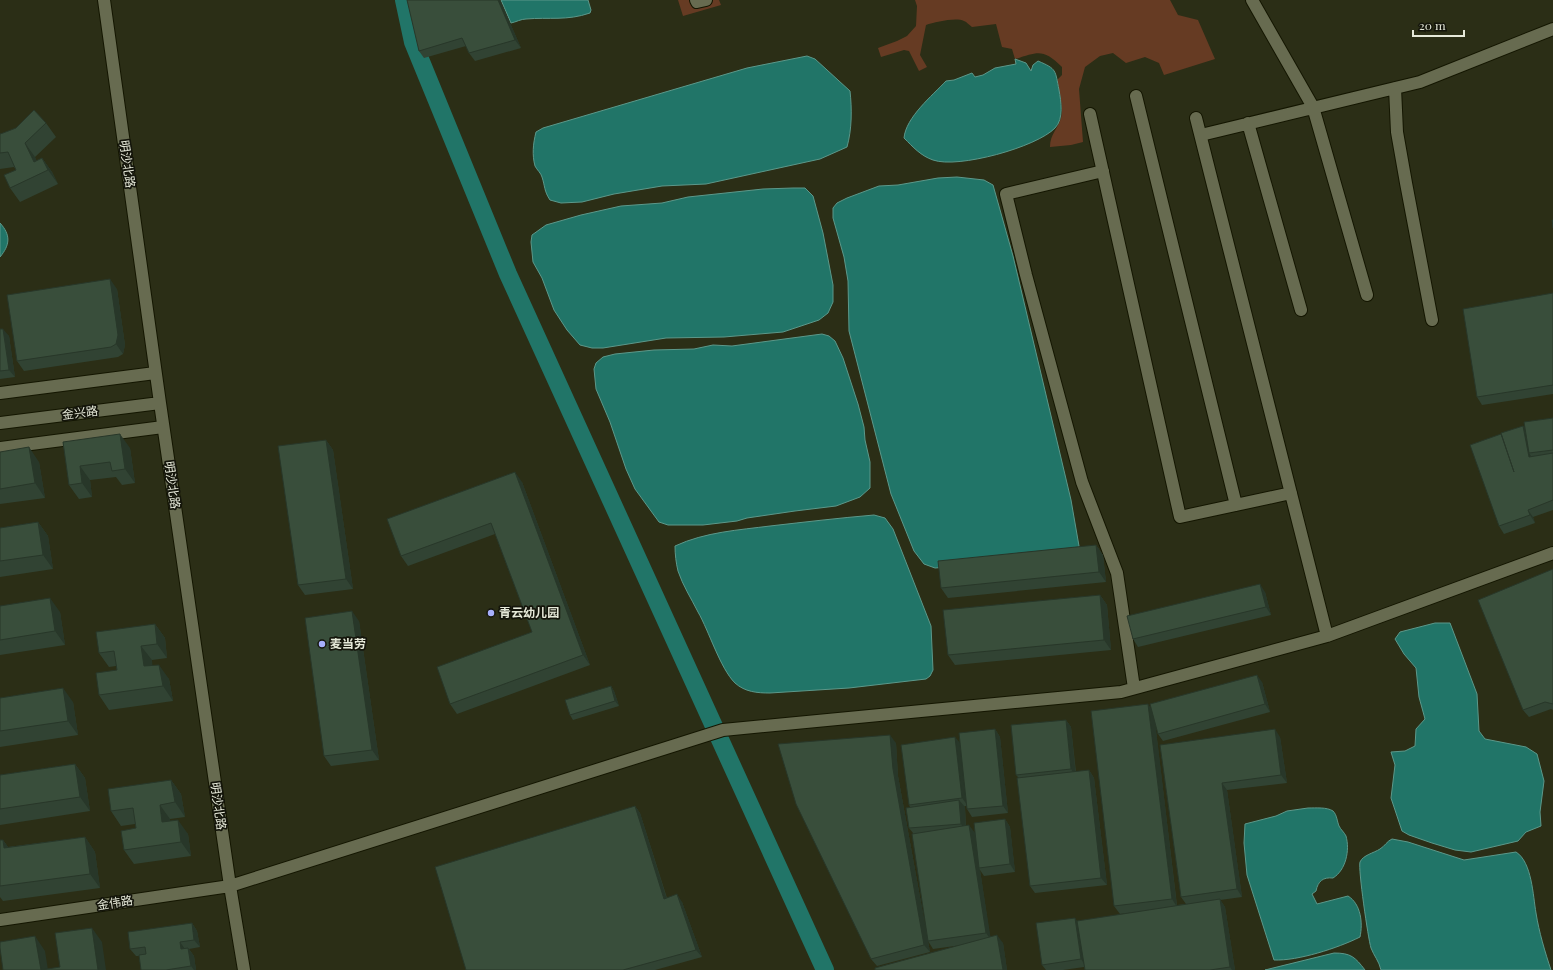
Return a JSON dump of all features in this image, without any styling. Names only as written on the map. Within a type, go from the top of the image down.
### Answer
[{"type":"street","name":"明沙北路","points":[[104,0],[155,373],[230,886],[244,970]]},
{"type":"street","points":[[696,0],[697,2],[706,0]]},
{"type":"street","points":[[1252,0],[1313,107],[1367,295]]},
{"type":"street","points":[[1200,135],[1420,82],[1553,30]]},
{"type":"street","points":[[1395,88],[1397,132],[1432,320]]},
{"type":"street","points":[[1136,96],[1236,505]]},
{"type":"street","points":[[1090,114],[1180,517],[1291,493]]},
{"type":"street","points":[[1196,118],[1327,636]]},
{"type":"street","points":[[1248,123],[1301,310]]},
{"type":"street","points":[[1103,171],[1006,194],[1026,275],[1082,482],[1117,572],[1134,688]]},
{"type":"street","points":[[0,393],[155,373]]},
{"type":"street","name":"金兴路","points":[[0,423],[160,403]]},
{"type":"street","points":[[0,448],[163,427]]},
{"type":"street","name":"金伟路","points":[[0,920],[230,886],[723,730],[1113,693],[1327,636],[1553,552]]},
{"type":"shaded area","points":[[678,0],[719,0],[721,5],[683,16]]},
{"type":"shaded area","points":[[915,0],[1170,0],[1178,15],[1198,20],[1215,59],[1164,75],[1159,63],[1145,57],[1126,63],[1113,53],[1100,56],[1085,67],[1079,89],[1083,142],[1050,147],[1051,139],[1060,122],[1062,114],[1062,104],[1057,80],[1062,75],[1062,67],[1050,57],[1040,53],[1015,59],[1012,49],[1002,47],[996,24],[972,27],[965,21],[951,20],[926,25],[920,55],[927,67],[919,71],[909,51],[904,50],[881,57],[878,48],[907,36],[916,26],[917,6]]},
{"type":"water","points":[[501,0],[588,0],[591,10],[590,13],[574,17],[534,18],[511,23]]},
{"type":"water","points":[[807,56],[815,59],[850,91],[851,119],[847,147],[820,159],[706,184],[662,186],[614,194],[582,202],[561,203],[550,200],[548,197],[533,158],[536,132],[543,128],[747,68]]},
{"type":"water","points":[[1015,59],[1026,63],[1031,71],[1033,65],[1038,61],[1052,68],[1056,74],[1061,115],[1055,128],[1046,135],[1015,149],[997,154],[978,159],[945,162],[933,160],[925,156],[917,151],[904,138],[909,122],[914,115],[946,81],[954,80],[972,73],[975,77],[983,75],[995,68],[1016,64]]},
{"type":"water","points":[[957,177],[984,180],[993,185],[1013,256],[1071,500],[1079,546],[1078,553],[1047,559],[935,568],[924,564],[914,551],[891,494],[849,331],[848,281],[844,257],[833,218],[833,208],[837,203],[847,198],[879,186]]},
{"type":"water","points":[[805,188],[813,196],[823,233],[833,285],[833,302],[828,313],[819,320],[783,332],[724,337],[666,338],[603,348],[592,348],[580,345],[567,330],[554,310],[542,278],[533,262],[531,242],[532,235],[546,225],[581,215],[621,206],[662,203],[688,197],[763,189]]},
{"type":"water","points":[[0,223],[4,227],[8,240],[6,248],[0,257]]},
{"type":"water","points":[[822,334],[829,336],[835,341],[843,358],[858,404],[864,427],[865,440],[870,462],[870,488],[860,497],[836,506],[703,525],[668,525],[659,522],[635,489],[626,469],[610,422],[596,389],[594,369],[596,363],[603,357],[615,354],[654,350],[694,349],[713,345],[732,346]]},
{"type":"water","points":[[874,515],[885,518],[893,529],[931,626],[933,670],[930,676],[926,679],[849,688],[770,693],[751,691],[735,683],[724,668],[702,620],[682,582],[677,568],[675,546],[686,541],[722,532]]},
{"type":"water","points":[[1435,623],[1450,623],[1477,694],[1479,731],[1485,739],[1526,747],[1537,754],[1544,781],[1540,812],[1541,826],[1526,832],[1518,841],[1471,852],[1455,850],[1432,843],[1402,831],[1391,798],[1395,765],[1391,752],[1405,751],[1415,746],[1416,729],[1425,719],[1419,697],[1416,668],[1404,654],[1395,639],[1400,632]]},
{"type":"water","points":[[1308,808],[1325,808],[1333,811],[1339,826],[1346,836],[1347,841],[1346,859],[1341,870],[1333,878],[1326,878],[1322,880],[1316,891],[1312,894],[1317,904],[1348,896],[1352,899],[1360,914],[1360,937],[1318,953],[1284,960],[1274,960],[1247,875],[1244,843],[1245,824],[1276,816],[1287,811]]},
{"type":"water","points":[[1392,839],[1408,842],[1464,860],[1516,852],[1521,857],[1529,871],[1539,927],[1551,970],[1381,970],[1371,948],[1362,890],[1360,862],[1369,854],[1380,849]]},
{"type":"water","points":[[1334,953],[1349,955],[1365,970],[1265,970]]},
{"type":"building","points":[[407,0],[498,0],[515,40],[469,53],[462,38],[419,51]]},
{"type":"building","points":[[34,110],[46,123],[25,143],[34,162],[42,158],[48,170],[10,188],[4,175],[16,170],[8,152],[0,153],[0,134],[16,128]]},
{"type":"building","points":[[110,279],[118,335],[116,344],[111,347],[17,361],[7,295]]},
{"type":"building","points":[[1553,293],[1553,385],[1477,397],[1463,309]]},
{"type":"building","points":[[0,329],[3,329],[9,370],[0,371]]},
{"type":"building","points":[[1553,418],[1553,450],[1529,453],[1524,422]]},
{"type":"building","points":[[1523,426],[1529,457],[1553,453],[1553,500],[1528,510],[1530,515],[1499,526],[1470,445],[1501,434],[1514,472],[1501,433]]},
{"type":"building","points":[[120,434],[125,469],[112,471],[110,462],[80,466],[82,483],[69,485],[63,442]]},
{"type":"building","points":[[326,440],[346,579],[298,585],[278,446]]},
{"type":"building","points":[[29,447],[35,483],[0,489],[0,452]]},
{"type":"building","points":[[515,472],[583,655],[450,704],[437,667],[532,632],[491,523],[401,556],[387,519]]},
{"type":"building","points":[[38,522],[43,555],[0,561],[0,528]]},
{"type":"building","points":[[1096,545],[1099,572],[941,588],[938,561]]},
{"type":"building","points":[[1553,569],[1553,704],[1545,702],[1523,710],[1478,600]]},
{"type":"building","points":[[1260,584],[1266,607],[1133,639],[1127,616]]},
{"type":"building","points":[[1100,595],[1104,640],[948,655],[943,610]]},
{"type":"building","points":[[50,598],[55,631],[0,640],[0,606]]},
{"type":"building","points":[[352,611],[372,750],[324,756],[305,618]]},
{"type":"building","points":[[155,624],[157,644],[141,646],[144,666],[159,665],[163,686],[99,695],[96,673],[117,670],[114,651],[99,653],[96,632]]},
{"type":"building","points":[[1257,675],[1265,704],[1158,734],[1150,704]]},
{"type":"building","points":[[611,686],[615,701],[570,715],[565,700]]},
{"type":"building","points":[[63,688],[68,721],[0,731],[0,698]]},
{"type":"building","points":[[1148,704],[1172,899],[1114,906],[1091,711]]},
{"type":"building","points":[[1066,720],[1071,769],[1016,775],[1011,725]]},
{"type":"building","points":[[995,729],[1003,806],[967,809],[959,733]]},
{"type":"building","points":[[1275,729],[1281,775],[1222,783],[1237,889],[1181,897],[1160,745]]},
{"type":"building","points":[[890,735],[893,769],[924,945],[871,959],[796,804],[778,744]]},
{"type":"building","points":[[955,737],[962,798],[909,805],[901,745]]},
{"type":"building","points":[[75,764],[80,797],[0,809],[0,775]]},
{"type":"building","points":[[1089,770],[1101,878],[1030,886],[1017,778]]},
{"type":"building","points":[[171,780],[175,802],[160,805],[162,822],[178,820],[181,842],[124,850],[121,831],[136,828],[133,808],[111,811],[108,789]]},
{"type":"building","points":[[959,800],[961,824],[909,828],[906,808]]},
{"type":"building","points":[[635,806],[664,899],[677,894],[696,950],[623,970],[466,970],[435,867]]},
{"type":"building","points":[[1005,819],[1010,864],[979,868],[974,823]]},
{"type":"building","points":[[969,825],[986,933],[928,941],[912,834]]},
{"type":"building","points":[[85,837],[90,874],[0,886],[0,840],[3,840],[4,848]]},
{"type":"building","points":[[1220,899],[1230,967],[1210,970],[1085,970],[1077,921]]},
{"type":"building","points":[[1075,918],[1081,959],[1042,965],[1036,923]]},
{"type":"building","points":[[192,923],[194,940],[180,942],[181,949],[188,948],[191,966],[166,970],[141,970],[139,955],[146,954],[145,947],[130,949],[128,932]]},
{"type":"building","points":[[92,928],[98,970],[41,970],[60,967],[55,933]]},
{"type":"building","points":[[997,935],[1003,970],[875,970],[875,968]]},
{"type":"building","points":[[35,936],[41,970],[3,970],[0,942]]},
{"type":"waterway","points":[[404,0],[413,42],[508,274],[825,970]]},
{"type":"place","name":"青云幼儿园","points":[[491,613]]},
{"type":"place","name":"麦当劳","points":[[322,644]]}]
